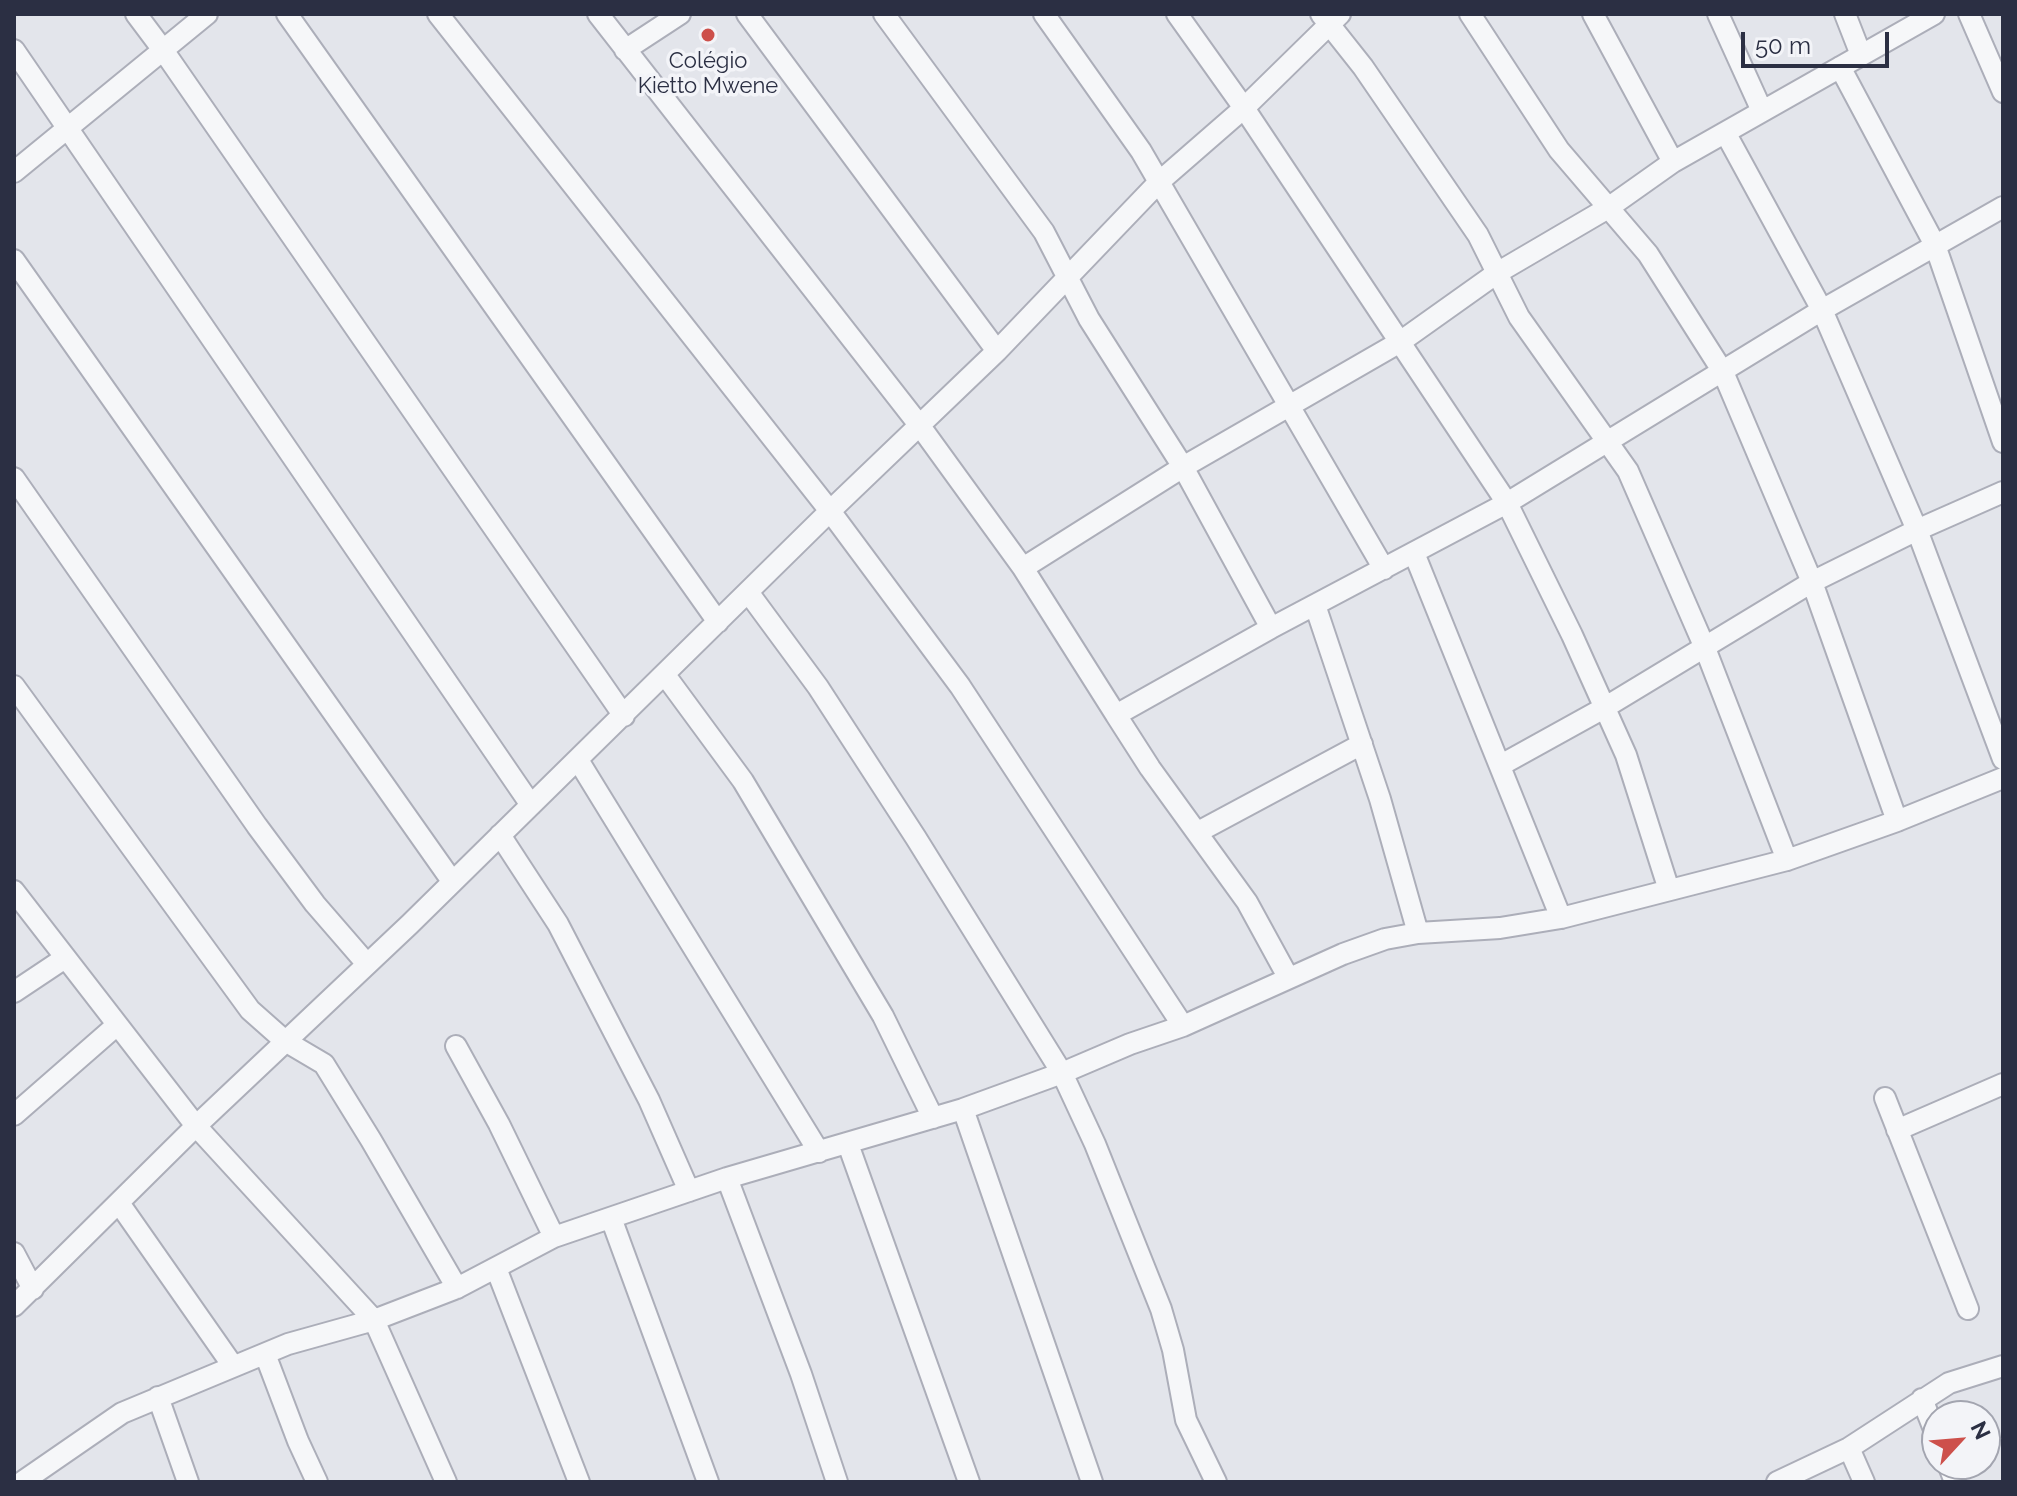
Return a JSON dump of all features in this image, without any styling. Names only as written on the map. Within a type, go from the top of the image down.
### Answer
[{"type":"street","points":[[136,14],[624,716]]},
{"type":"street","points":[[14,172],[207,14]]},
{"type":"street","points":[[287,14],[718,622]]},
{"type":"street","points":[[438,14],[830,511],[960,686],[1183,1026]]},
{"type":"street","points":[[598,14],[920,426],[1023,568],[1150,768],[1247,902],[1288,977]]},
{"type":"street","points":[[625,50],[680,14]]},
{"type":"street","points":[[747,14],[997,351]]},
{"type":"street","points":[[884,14],[1044,232],[1069,275],[1089,319],[1183,467],[1271,628]]},
{"type":"street","points":[[1044,14],[1141,151],[1384,569]]},
{"type":"street","points":[[1177,14],[1244,108],[1507,503],[1572,635],[1626,755],[1669,890]]},
{"type":"street","points":[[1470,14],[1559,150],[1648,254],[1723,372],[1812,582],[1897,821]]},
{"type":"street","points":[[1593,14],[1673,162]]},
{"type":"street","points":[[1718,14],[1762,111]]},
{"type":"street","points":[[1845,14],[1861,55]]},
{"type":"street","points":[[1023,568],[1183,467],[1400,342],[1497,273],[1608,208],[1673,162],[1934,14]]},
{"type":"street","points":[[1969,14],[2003,92]]},
{"type":"street","points":[[14,1306],[997,351],[1159,182],[1244,108],[1330,18],[1478,235],[1519,317],[1628,471],[1705,648],[1787,860]]},
{"type":"street","points":[[14,50],[531,805]]},
{"type":"street","points":[[1840,67],[1935,245],[2003,442]]},
{"type":"street","points":[[1726,134],[1822,310],[1917,530],[2003,759]]},
{"type":"street","points":[[1116,715],[1271,628],[1507,503],[1822,310],[2003,207]]},
{"type":"street","points":[[14,260],[452,881]]},
{"type":"street","points":[[14,478],[257,826],[315,904],[367,964]]},
{"type":"street","points":[[1501,765],[1604,708],[1812,582],[2003,492]]},
{"type":"street","points":[[1414,553],[1561,918]]},
{"type":"street","points":[[748,592],[835,712],[1062,1073],[1095,1144],[1161,1309],[1173,1350],[1186,1420],[1216,1482]]},
{"type":"street","points":[[1315,605],[1362,744],[1418,933]]},
{"type":"street","points":[[665,675],[743,781],[883,1016],[933,1118]]},
{"type":"street","points":[[14,686],[250,1010],[285,1041],[324,1064],[457,1288]]},
{"type":"street","points":[[1198,832],[1362,744]]},
{"type":"street","points":[[578,760],[819,1152]]},
{"type":"street","points":[[22,1482],[50,1473],[122,1413],[288,1344],[374,1320],[457,1288],[554,1237],[727,1178],[963,1109],[1183,1026],[1288,977],[1385,939],[1418,933],[1500,928],[1561,918],[1787,860],[1897,821],[2003,778]]},
{"type":"street","points":[[500,835],[558,924],[649,1100],[689,1191]]},
{"type":"street","points":[[14,891],[196,1126],[374,1320],[446,1482]]},
{"type":"street","points":[[14,992],[65,958]]},
{"type":"street","points":[[14,1115],[117,1025]]},
{"type":"street","points":[[456,1046],[499,1124],[554,1237]]},
{"type":"street","points":[[1897,1130],[2003,1084]]},
{"type":"street","points":[[1885,1098],[1968,1309]]},
{"type":"street","points":[[963,1109],[1092,1482]]},
{"type":"street","points":[[848,1144],[969,1482]]},
{"type":"street","points":[[727,1178],[801,1374],[837,1482]]},
{"type":"street","points":[[119,1203],[233,1366]]},
{"type":"street","points":[[611,1218],[708,1482]]},
{"type":"street","points":[[14,1253],[33,1289]]},
{"type":"street","points":[[496,1268],[579,1482]]},
{"type":"street","points":[[265,1354],[317,1482]]},
{"type":"street","points":[[1777,1482],[1849,1448],[1949,1383],[2003,1366]]},
{"type":"street","points":[[158,1397],[188,1482]]},
{"type":"street","points":[[1849,1448],[1864,1482]]},
{"type":"place","name":"Colégio Kietto Mwene","points":[[708,35]]}]
